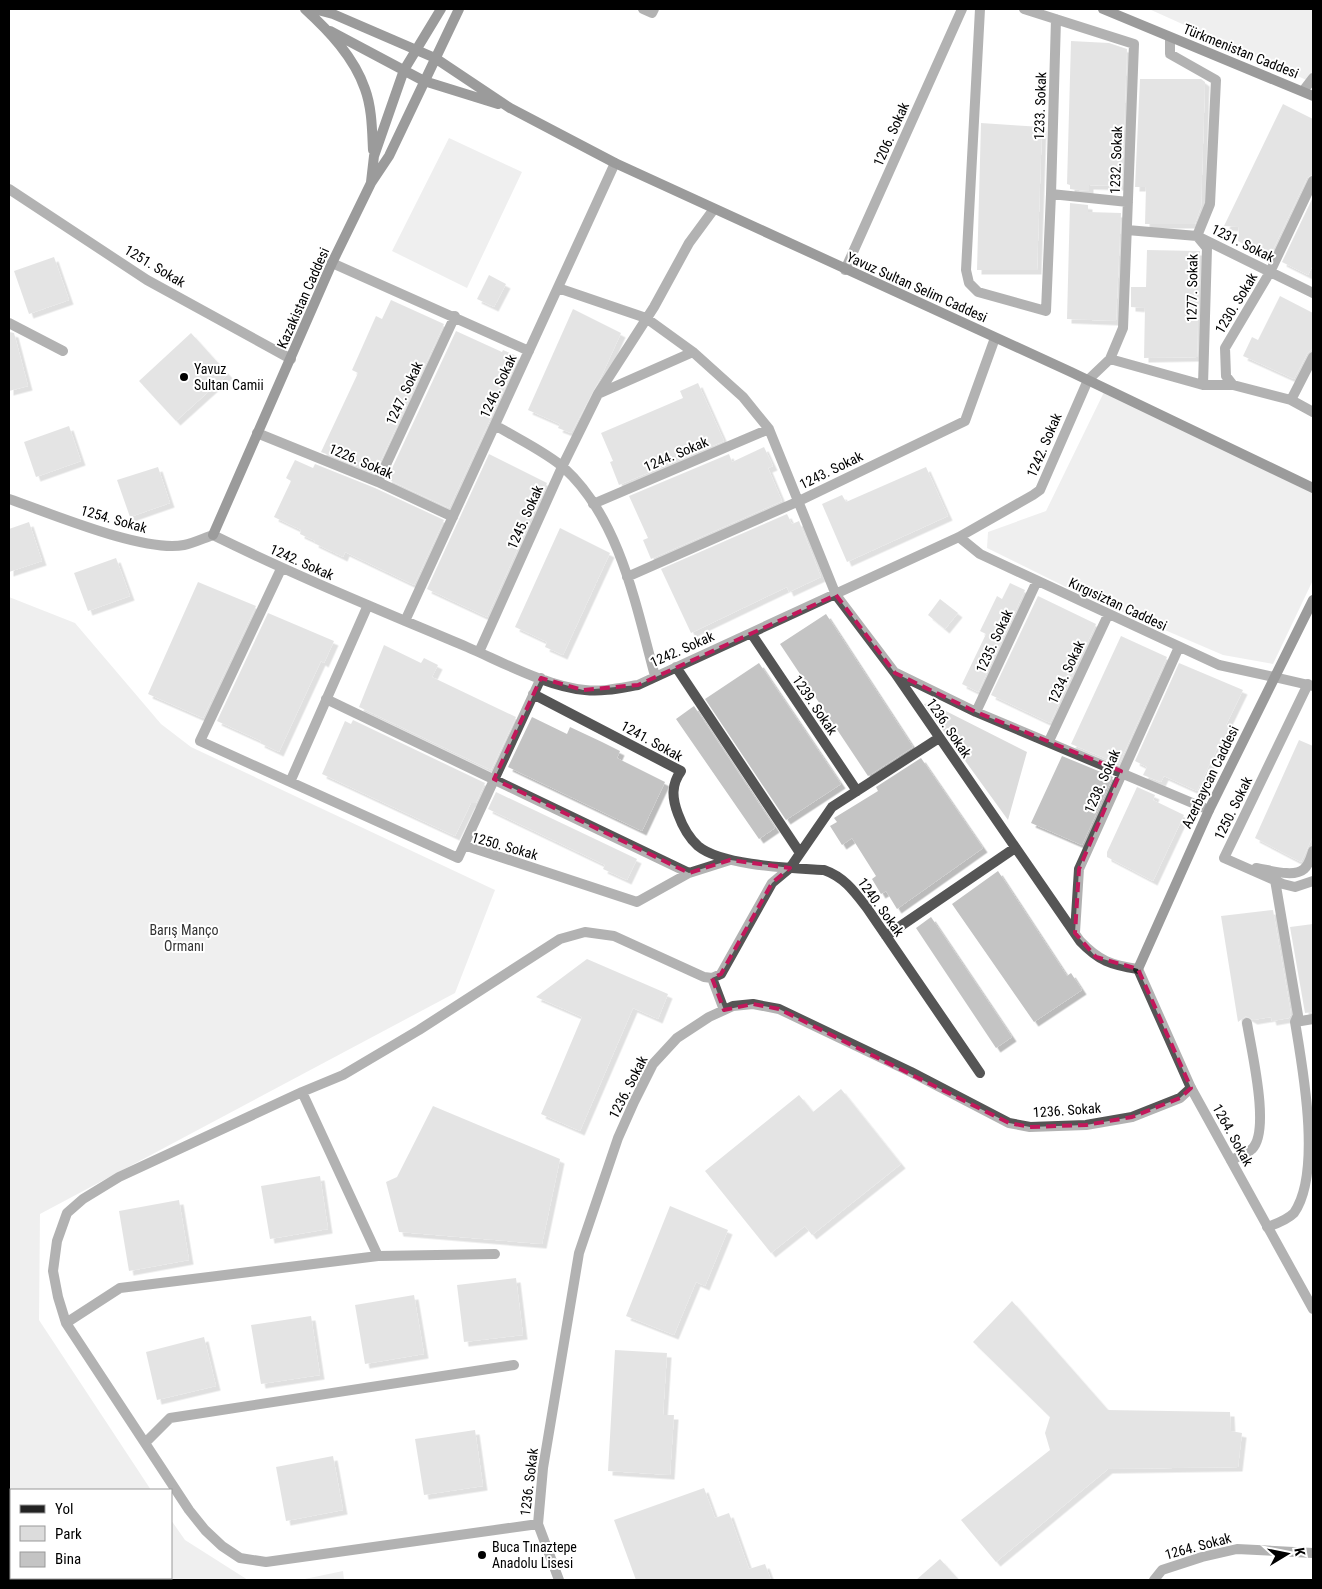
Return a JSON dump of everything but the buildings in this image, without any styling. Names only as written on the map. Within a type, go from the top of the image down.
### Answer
[{"type":"main road","points":[[305,9],[330,31],[424,81],[510,108]]},
{"type":"main road","points":[[314,9],[415,48],[435,58],[510,108]]},
{"type":"main road","name":"Kazakistan Caddesi","points":[[371,183],[374,156],[404,70],[415,48],[441,9]]},
{"type":"main road","name":"Kazakistan Caddesi","points":[[213,534],[332,263],[371,183],[389,156],[459,9]]},
{"type":"main road","name":"Türkmenistan Caddesi","points":[[1103,9],[1313,96]]},
{"type":"main road","points":[[330,31],[354,66],[365,89],[371,117],[374,156]]},
{"type":"main road","name":"Yavuz Sultan Selim Caddesi","points":[[510,108],[615,163],[1088,380],[1313,488]]},
{"type":"main road","name":"Azerbaycan Caddesi","points":[[1138,969],[1209,810],[1313,600]]},
{"type":"street","points":[[643,9],[652,13],[654,9]]},
{"type":"street","name":"1206. Sokak","points":[[845,270],[962,9]]},
{"type":"street","name":"1233. Sokak","points":[[980,9],[966,270],[969,283],[978,292],[1046,311],[1056,19]]},
{"type":"street","name":"1232. Sokak","points":[[1024,9],[1134,44],[1123,328],[1110,359],[1088,380]]},
{"type":"street","name":"1277. Sokak","points":[[1170,38],[1170,54],[1216,80],[1210,204],[1197,236],[1207,248],[1203,385]]},
{"type":"street","points":[[1303,91],[1313,78]]},
{"type":"street","name":"1246. Sokak","points":[[405,621],[615,163]]},
{"type":"street","name":"1230. Sokak","points":[[1232,385],[1226,376],[1225,348],[1270,272],[1313,181]]},
{"type":"street","name":"1251. Sokak","points":[[9,189],[147,280],[291,360]]},
{"type":"street","points":[[1051,194],[1128,202]]},
{"type":"street","name":"1245. Sokak","points":[[479,652],[562,467],[598,394],[646,318],[689,243],[714,209]]},
{"type":"street","name":"1231. Sokak","points":[[1127,230],[1197,236],[1313,293]]},
{"type":"street","points":[[332,263],[455,316],[529,351]]},
{"type":"street","name":"1236. Sokak","points":[[558,288],[646,318],[693,352],[743,397],[769,429],[836,595],[895,673],[1075,933],[1096,957],[1115,966],[1138,969]]},
{"type":"street","name":"1247. Sokak","points":[[378,482],[455,316]]},
{"type":"street","points":[[9,323],[63,351]]},
{"type":"street","name":"1243. Sokak","points":[[627,577],[799,501],[965,420],[995,338]]},
{"type":"street","points":[[598,394],[693,352]]},
{"type":"street","points":[[1292,400],[1313,356]]},
{"type":"street","points":[[1110,359],[1203,385],[1232,385],[1292,400],[1313,412]]},
{"type":"street","name":"1242. Sokak","points":[[213,534],[281,569],[541,678],[584,690],[608,691],[638,685],[836,595],[959,537],[1040,490],[1088,380]]},
{"type":"street","points":[[495,425],[562,467],[582,487],[593,504],[606,527],[627,577],[655,676]]},
{"type":"street","name":"1244. Sokak","points":[[593,504],[769,429]]},
{"type":"street","name":"1226. Sokak","points":[[257,432],[378,482],[453,517]]},
{"type":"street","name":"1254. Sokak","points":[[9,499],[96,530],[167,546],[184,545],[213,534]]},
{"type":"street","name":"Kırgısiztan Caddesi","points":[[959,537],[980,554],[1179,648],[1219,664],[1311,685]]},
{"type":"street","name":"1250. Sokak","points":[[281,569],[200,741],[458,858],[464,846],[636,902],[689,873],[730,860]]},
{"type":"street","name":"1235. Sokak","points":[[976,712],[1037,581]]},
{"type":"street","points":[[290,782],[368,605]]},
{"type":"street","name":"1234. Sokak","points":[[1049,742],[1108,615]]},
{"type":"street","name":"1239. Sokak","points":[[751,633],[857,791]]},
{"type":"street","name":"1238. Sokak","points":[[1075,933],[1079,869],[1121,771],[1179,648]]},
{"type":"street","points":[[676,667],[800,852]]},
{"type":"street","name":"1236. Sokak","points":[[895,673],[976,712],[1121,771],[1209,810]]},
{"type":"street","points":[[464,846],[541,678]]},
{"type":"street","name":"1250. Sokak","points":[[1311,685],[1224,858],[1295,887],[1313,881]]},
{"type":"street","name":"1241. Sokak","points":[[533,694],[681,771],[675,779],[672,791],[681,821],[698,845],[710,854],[730,860],[790,868]]},
{"type":"street","points":[[326,699],[689,873]]},
{"type":"street","points":[[538,1524],[266,1562],[240,1558],[222,1546],[205,1530],[189,1510],[66,1322],[58,1297],[53,1271],[57,1242],[66,1213],[119,1177],[302,1092],[343,1075],[419,1030],[560,939],[585,932],[614,936],[704,977],[712,978],[721,974],[772,883],[790,868],[832,807],[939,738]]},
{"type":"street","points":[[886,936],[1015,848]]},
{"type":"street","points":[[1242,866],[1283,872],[1302,871],[1306,867],[1313,851]]},
{"type":"street","name":"1240. Sokak","points":[[790,868],[824,870],[837,874],[850,886],[980,1073]]},
{"type":"street","points":[[1268,1228],[1293,1214],[1303,1197],[1310,1173],[1312,1132],[1274,880]]},
{"type":"street","name":"1264. Sokak","points":[[1138,969],[1191,1088],[1313,1309]]},
{"type":"street","points":[[712,978],[724,1010]]},
{"type":"street","name":"1236. Sokak","points":[[559,1580],[538,1524],[543,1468],[578,1253],[618,1138],[653,1064],[678,1038],[709,1017],[733,1006],[753,1004],[779,1009],[911,1072],[1009,1123],[1030,1127],[1086,1125],[1132,1117],[1180,1098],[1191,1088]]},
{"type":"street","points":[[1296,1018],[1313,1019]]},
{"type":"street","points":[[1231,1160],[1251,1150],[1260,1128],[1257,1084],[1247,1023]]},
{"type":"street","points":[[302,1092],[378,1256]]},
{"type":"street","points":[[66,1322],[120,1288],[378,1256],[494,1254]]},
{"type":"street","points":[[145,1443],[170,1418],[514,1366]]},
{"type":"street","name":"1264. Sokak","points":[[1154,1580],[1162,1570],[1202,1557],[1237,1549],[1313,1553]]},
{"type":"highlighted area","points":[[836,595],[895,673],[976,712],[1121,771],[1079,869],[1075,933],[1096,957],[1138,969],[1191,1088],[1180,1098],[1132,1117],[1086,1125],[1030,1127],[1009,1123],[779,1009],[753,1004],[724,1010],[712,978],[721,974],[772,883],[790,868],[730,860],[689,873],[494,779],[541,678],[583,690],[638,685]]},
{"type":"green space","points":[[1149,9],[1313,9],[1313,83]]},
{"type":"green space","points":[[449,138],[522,172],[467,288],[392,251]]},
{"type":"green space","points":[[1106,388],[1313,492],[1313,580],[1273,664],[1223,655],[1074,591],[987,548],[988,532],[1046,511]]},
{"type":"green space","name":"Barış Manço Ormanı","points":[[9,597],[75,623],[161,724],[191,747],[495,890],[455,993],[40,1214],[39,1320],[150,1489],[10,1489],[10,1579],[172,1579],[172,1521],[185,1540],[248,1580],[9,1580]]},
{"type":"green space","points":[[930,703],[1027,752],[1008,820],[924,704]]},
{"type":"green space","points":[[343,1571],[344,1580],[300,1580]]},
{"type":"place","name":"Yavuz Sultan Camii","points":[[184,377]]},
{"type":"place","name":"Buca Tınaztepe Anadolu Lisesi","points":[[482,1555]]}]
